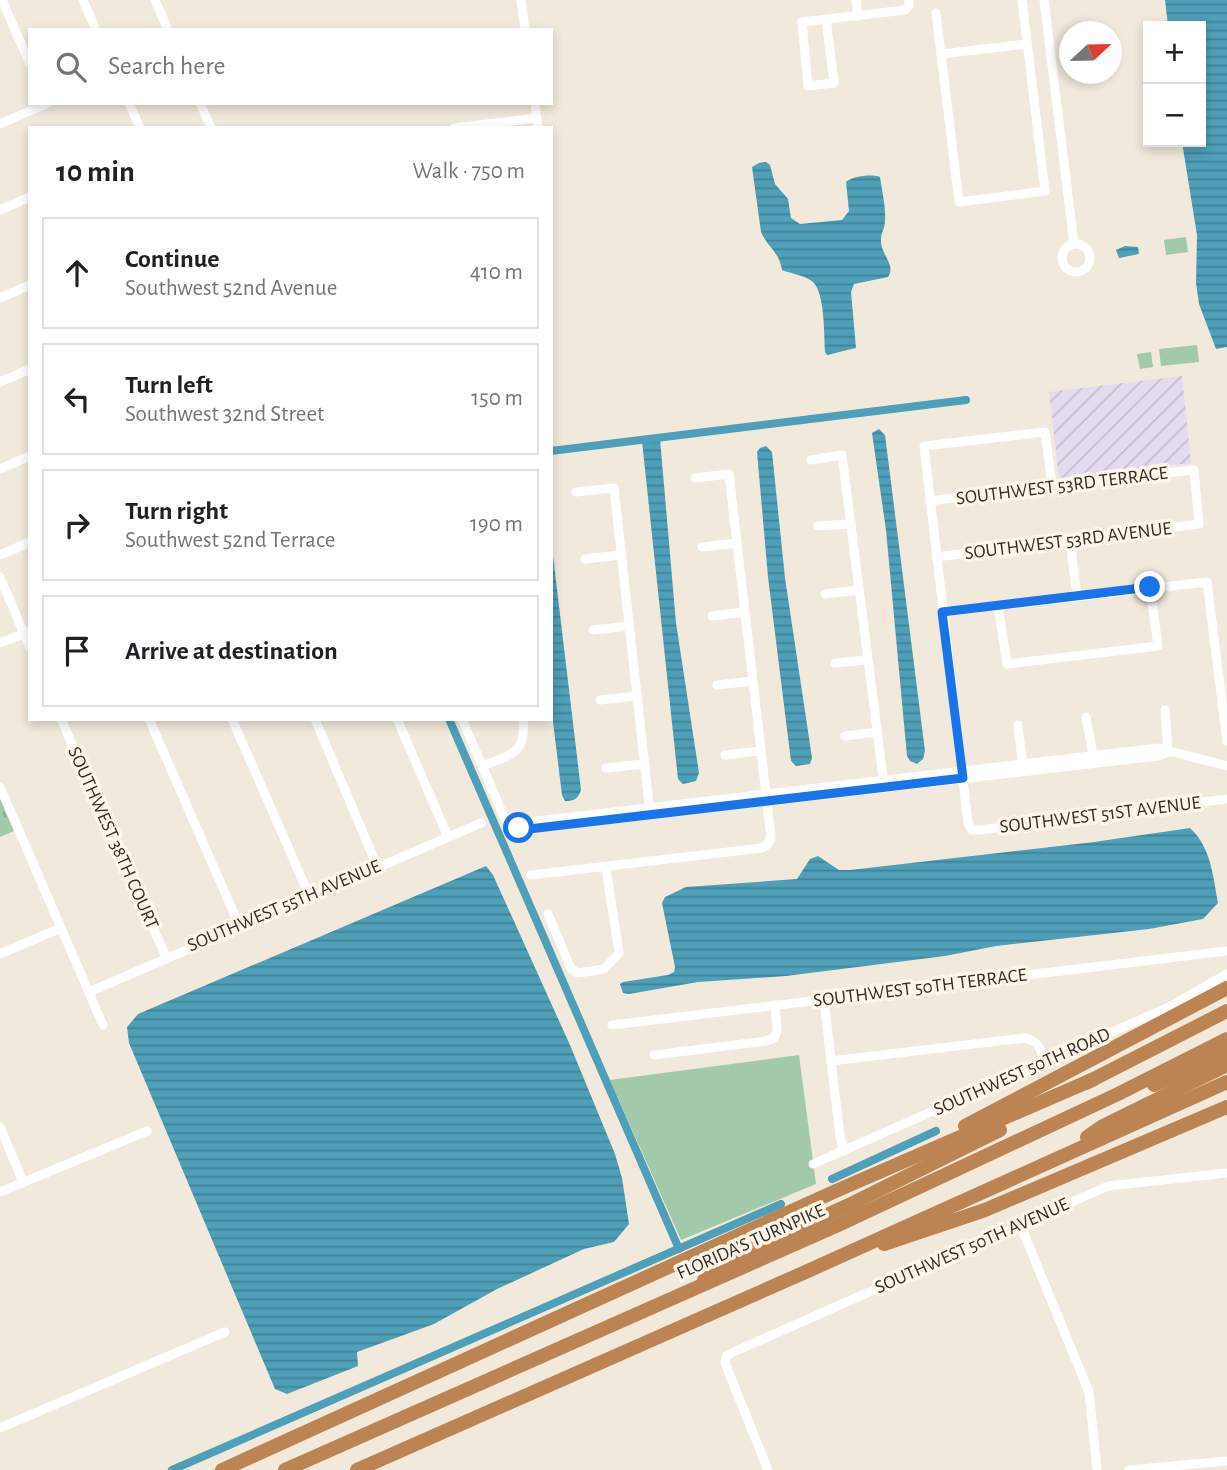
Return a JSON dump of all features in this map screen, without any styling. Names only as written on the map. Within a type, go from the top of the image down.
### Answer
[{"type":"highway","points":[[838,1190],[1016,1100],[1227,988]]},
{"type":"highway","points":[[692,1290],[723,1263],[855,1202],[997,1131],[1227,1011]]},
{"type":"highway","name":"FLORIDA'S TURNPIKE","points":[[285,1470],[692,1290],[1118,1094],[1227,1039]]},
{"type":"highway","points":[[1118,1094],[1158,1084],[1227,1053]]},
{"type":"highway","points":[[1054,1159],[1103,1126],[1227,1065]]},
{"type":"highway","points":[[222,1470],[838,1190],[1094,1079]]},
{"type":"highway","points":[[357,1470],[1227,1082]]},
{"type":"highway","points":[[810,1270],[985,1210],[1227,1107]]},
{"type":"street","points":[[2,0],[28,59]]},
{"type":"street","points":[[83,0],[95,28]]},
{"type":"street","points":[[155,0],[167,28]]},
{"type":"street","points":[[521,0],[525,28]]},
{"type":"street","points":[[856,0],[858,16]]},
{"type":"street","points":[[936,13],[959,202],[1045,191],[1022,0]]},
{"type":"street","points":[[1044,0],[1074,244]]},
{"type":"street","points":[[826,19],[834,83],[808,86],[802,22],[826,19],[858,16],[905,10],[909,1]]},
{"type":"street","points":[[941,54],[1027,44]]},
{"type":"street","points":[[0,124],[43,105]]},
{"type":"street","points":[[130,105],[139,126]]},
{"type":"street","points":[[201,105],[210,126]]},
{"type":"street","points":[[487,126],[537,123],[534,105]]},
{"type":"street","points":[[0,210],[28,198]]},
{"type":"street","points":[[0,298],[28,286]]},
{"type":"street","points":[[0,382],[28,370]]},
{"type":"street","points":[[963,774],[924,446],[1045,432],[1052,485]]},
{"type":"street","points":[[811,460],[842,455],[884,784]]},
{"type":"street","points":[[0,469],[28,457]]},
{"type":"street","name":"SOUTHWEST 53RD TERRACE","points":[[930,501],[1194,470],[1199,524]]},
{"type":"street","points":[[531,875],[762,848],[768,844],[771,837],[729,474],[695,478]]},
{"type":"street","points":[[576,492],[614,488],[650,811]]},
{"type":"street","points":[[818,526],[851,524]]},
{"type":"street","name":"SOUTHWEST 53RD AVENUE","points":[[936,557],[1199,524]]},
{"type":"street","points":[[1070,541],[1077,595]]},
{"type":"street","points":[[0,555],[28,543]]},
{"type":"street","points":[[702,547],[737,543]]},
{"type":"street","points":[[585,559],[621,555]]},
{"type":"street","points":[[0,577],[26,632],[0,643]]},
{"type":"street","points":[[942,612],[1207,582],[1227,741]]},
{"type":"street","points":[[999,606],[1007,664],[1157,646],[1150,587]]},
{"type":"street","points":[[825,594],[859,590]]},
{"type":"street","points":[[712,616],[744,612]]},
{"type":"street","points":[[593,630],[629,626]]},
{"type":"street","points":[[835,663],[868,660]]},
{"type":"street","points":[[717,685],[752,681]]},
{"type":"street","points":[[600,700],[637,696]]},
{"type":"street","points":[[1165,710],[1168,752]]},
{"type":"street","points":[[1086,717],[1093,759]]},
{"type":"street","name":"SOUTHWEST 38TH COURT","points":[[62,721],[166,957]]},
{"type":"street","points":[[150,721],[239,925]]},
{"type":"street","points":[[233,721],[309,895]]},
{"type":"street","points":[[315,721],[377,866]]},
{"type":"street","points":[[398,721],[448,836]]},
{"type":"street","points":[[463,721],[505,819],[512,827],[529,829],[650,811],[1093,759],[1158,756],[1168,752],[1227,766]]},
{"type":"street","points":[[482,766],[515,753],[522,746],[525,735],[523,721]]},
{"type":"street","points":[[1018,724],[1023,767]]},
{"type":"street","points":[[845,736],[877,733]]},
{"type":"street","points":[[725,755],[760,751]]},
{"type":"street","points":[[606,768],[645,764]]},
{"type":"street","name":"SOUTHWEST 51ST AVENUE","points":[[963,774],[968,823],[972,830],[1227,799]]},
{"type":"street","points":[[0,787],[103,1025]]},
{"type":"street","name":"SOUTHWEST 55TH AVENUE","points":[[89,992],[239,925],[481,823]]},
{"type":"street","points":[[548,914],[571,969],[578,973],[604,969],[619,953],[606,867]]},
{"type":"street","points":[[0,954],[61,928]]},
{"type":"street","name":"SOUTHWEST 50TH TERRACE","points":[[612,1025],[1227,951]]},
{"type":"street","name":"SOUTHWEST 50TH ROAD","points":[[813,1164],[1171,1006],[1227,974]]},
{"type":"street","points":[[824,1000],[840,1137],[844,1151]]},
{"type":"street","points":[[654,1055],[774,1038],[778,1031],[775,1005]]},
{"type":"street","points":[[831,1061],[1025,1038],[1039,1045],[1045,1062]]},
{"type":"street","points":[[0,1127],[23,1182]]},
{"type":"street","points":[[0,1192],[147,1131]]},
{"type":"street","name":"SOUTHWEST 50TH AVENUE","points":[[768,1470],[725,1363],[727,1355],[1108,1186],[1227,1173]]},
{"type":"street","points":[[1020,1224],[1089,1392],[1097,1470]]},
{"type":"street","points":[[0,1428],[225,1332]]},
{"type":"street","points":[[1129,1470],[1227,1461]]},
{"type":"shaded area","points":[[1182,376],[1191,463],[1059,478],[1049,392]]},
{"type":"green space","points":[[1186,237],[1188,252],[1166,255],[1164,240]]},
{"type":"green space","points":[[1197,345],[1199,362],[1161,366],[1159,349]]},
{"type":"green space","points":[[1151,352],[1153,367],[1140,369],[1137,354]]},
{"type":"green space","points":[[0,798],[14,831],[0,837]]},
{"type":"green space","points":[[799,1055],[816,1184],[681,1240],[610,1080]]},
{"type":"water","points":[[1165,0],[1227,0],[1227,347],[1216,349],[1199,304],[1196,283],[1197,235],[1183,147],[1206,147],[1206,21],[1167,21]]},
{"type":"water","points":[[766,162],[770,165],[775,184],[788,199],[791,218],[800,224],[842,220],[849,211],[846,182],[862,176],[880,177],[885,216],[881,242],[890,264],[890,273],[888,277],[854,284],[851,292],[856,348],[827,355],[822,305],[817,288],[806,278],[782,270],[778,258],[761,232],[752,167]]},
{"type":"water","points":[[1125,246],[1138,247],[1139,254],[1119,258],[1116,250]]},
{"type":"water","points":[[879,429],[885,435],[925,751],[923,759],[917,764],[907,756],[886,530],[872,433]]},
{"type":"water","points":[[660,439],[676,623],[699,773],[696,781],[683,784],[678,779],[642,441]]},
{"type":"water","points":[[766,446],[772,452],[785,578],[812,758],[810,764],[796,766],[791,761],[768,577],[757,452]]},
{"type":"water","points":[[553,556],[581,790],[573,800],[565,801],[553,721]]},
{"type":"water","points":[[1190,828],[1207,853],[1218,903],[1203,919],[1149,929],[996,946],[945,956],[786,976],[698,982],[629,994],[623,993],[620,984],[674,972],[662,903],[665,897],[686,887],[797,879],[810,859],[818,856],[839,870],[850,870],[1094,842]]},
{"type":"water","points":[[486,866],[493,875],[570,1045],[615,1154],[622,1178],[629,1224],[614,1242],[584,1249],[497,1289],[434,1324],[357,1352],[358,1366],[287,1394],[275,1389],[129,1043],[127,1027],[138,1014]]},
{"type":"waterway","points":[[553,451],[966,400]]},
{"type":"waterway","points":[[450,721],[679,1249]]},
{"type":"waterway","points":[[832,1179],[936,1131]]},
{"type":"waterway","points":[[172,1470],[781,1204]]},
{"type":"route","points":[[519,828],[529,829],[963,778],[942,612],[1150,587]]}]
